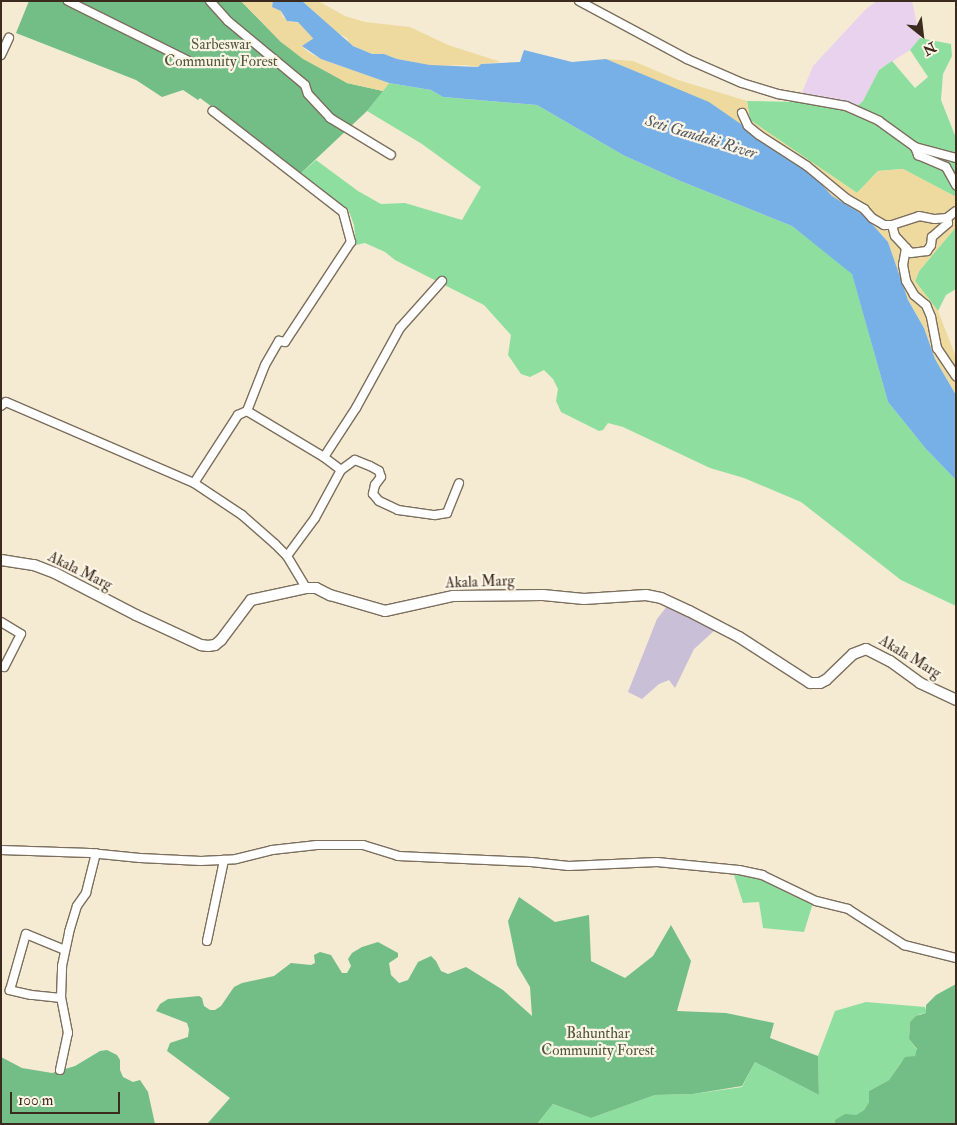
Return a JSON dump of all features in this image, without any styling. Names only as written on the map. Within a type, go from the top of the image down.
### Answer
[{"type":"main road","name":"Akala Marg","points":[[1,560],[34,565],[55,573],[136,616],[201,645],[208,646],[215,645],[220,640],[251,600],[306,588],[316,588],[385,611],[453,596],[543,595],[584,599],[646,595],[682,608],[739,637],[810,683],[820,683],[826,680],[853,654],[866,649],[890,661],[920,683],[956,700]]},
{"type":"street","points":[[68,1],[188,62]]},
{"type":"street","points":[[210,1],[228,21],[305,85],[308,94],[330,118],[390,155]]},
{"type":"street","points":[[579,1],[687,59],[742,83],[778,94],[846,106],[880,121],[915,147],[956,158]]},
{"type":"street","points":[[1,55],[9,38]]},
{"type":"street","points":[[194,483],[238,415],[247,411],[265,364],[279,341],[285,342],[350,242],[343,212],[213,111]]},
{"type":"street","points":[[742,113],[748,126],[759,135],[808,166],[847,200],[864,208],[872,218],[884,225],[892,225],[919,216],[935,219],[947,218],[956,212]]},
{"type":"street","points":[[915,147],[918,155],[946,167],[956,185]]},
{"type":"street","points":[[892,225],[895,236],[911,253],[927,251],[931,245],[932,237],[948,223],[947,218]]},
{"type":"street","points":[[906,248],[903,265],[906,281],[914,295],[926,305],[937,348],[956,376]]},
{"type":"street","points":[[324,457],[356,408],[400,328],[442,281]]},
{"type":"street","points":[[1,406],[6,402],[194,483],[242,515],[287,556],[306,588]]},
{"type":"street","points":[[247,411],[324,457],[341,470]]},
{"type":"street","points":[[287,556],[315,518],[341,470],[355,460],[379,471],[382,477],[375,485],[373,494],[379,501],[398,510],[435,515],[447,513],[459,483]]},
{"type":"street","points":[[1,622],[21,634],[4,667],[1,666]]},
{"type":"street","points":[[1,850],[96,853],[163,860],[224,860],[272,850],[316,845],[363,845],[398,856],[531,862],[569,866],[657,862],[738,870],[762,875],[816,901],[848,909],[904,945],[956,958]]},
{"type":"street","points":[[60,1070],[68,1033],[60,985],[65,950],[77,906],[86,893],[96,853]]},
{"type":"street","points":[[207,940],[224,860]]},
{"type":"street","points":[[61,998],[31,996],[10,990],[26,934],[65,950]]},
{"type":"shaded area","points":[[877,1],[912,1],[920,38],[910,50],[879,70],[863,101],[853,110],[798,102],[813,66],[866,9]]},
{"type":"shaded area","points":[[668,605],[715,630],[694,649],[675,688],[669,680],[659,684],[642,699],[628,692],[657,619]]},
{"type":"green space","name":"Sarbeswar Community Forest","points":[[29,1],[241,1],[281,42],[347,83],[383,91],[367,111],[299,175],[266,147],[200,98],[198,100],[183,90],[162,97],[136,80],[16,33]]},
{"type":"green space","points":[[920,38],[951,44],[952,56],[943,74],[941,100],[956,138],[956,197],[903,169],[878,171],[857,193],[750,120],[747,101],[798,102],[853,110],[863,101],[879,70],[892,61],[915,88],[928,77],[910,50]]},
{"type":"green space","points":[[389,83],[431,90],[443,97],[537,105],[623,155],[678,180],[792,226],[852,273],[888,402],[926,449],[956,480],[956,606],[901,580],[801,502],[744,478],[710,468],[623,427],[608,423],[603,430],[599,431],[561,412],[556,401],[558,389],[553,379],[544,370],[530,377],[521,374],[508,355],[511,335],[484,305],[395,260],[385,252],[365,243],[356,245],[354,225],[348,209],[299,175],[316,160],[358,191],[381,204],[405,203],[462,220],[481,187],[422,144],[367,111]]},
{"type":"green space","points":[[956,227],[956,289],[946,295],[938,311],[915,281],[919,271]]},
{"type":"green space","points":[[733,872],[772,882],[813,903],[804,932],[763,928],[759,902],[743,903]]},
{"type":"green space","name":"Bahunthar Community Forest","points":[[519,897],[555,922],[589,915],[591,961],[625,978],[653,956],[671,925],[691,961],[677,1011],[726,1013],[774,1023],[770,1038],[818,1056],[819,1095],[755,1062],[742,1086],[693,1094],[655,1095],[591,1118],[553,1104],[537,1124],[207,1124],[230,1098],[167,1051],[170,1043],[188,1037],[189,1029],[187,1023],[156,1011],[160,1004],[168,999],[199,996],[202,998],[204,1006],[210,1010],[215,1010],[221,1006],[234,987],[242,983],[274,976],[291,963],[311,965],[315,963],[314,955],[320,952],[331,955],[342,973],[347,973],[351,966],[348,959],[352,953],[362,947],[378,942],[398,953],[398,957],[389,963],[391,975],[399,983],[408,980],[418,962],[431,956],[441,971],[448,974],[466,967],[503,990],[532,1016],[530,987],[517,965],[508,921]]},
{"type":"green space","points":[[956,984],[956,1124],[835,1124],[835,1120],[845,1114],[856,1115],[864,1110],[869,1102],[869,1091],[889,1080],[905,1057],[915,1056],[917,1049],[909,1039],[910,1022],[916,1016],[926,1013],[926,1005],[936,995]]},
{"type":"green space","points":[[866,1002],[925,1007],[927,1013],[920,1014],[910,1022],[909,1039],[918,1051],[915,1056],[902,1061],[889,1080],[869,1091],[869,1102],[864,1110],[856,1115],[835,1120],[835,1124],[537,1124],[553,1104],[591,1118],[655,1095],[693,1094],[742,1087],[755,1062],[819,1095],[818,1056],[835,1011]]},
{"type":"green space","points":[[107,1050],[117,1055],[120,1060],[120,1070],[123,1077],[133,1082],[140,1080],[148,1092],[155,1124],[1,1124],[1,1057],[22,1068],[52,1073],[75,1066],[100,1051]]},
{"type":"sand","points":[[241,1],[273,1],[272,7],[281,11],[283,17],[290,22],[307,23],[313,27],[315,32],[314,38],[303,47],[308,52],[321,59],[389,83],[383,91],[347,83],[303,59],[281,42]]},
{"type":"sand","points":[[302,1],[318,1],[345,16],[365,22],[410,27],[448,45],[501,62],[481,64],[478,67],[466,65],[434,66],[397,59],[384,54],[372,54],[349,44],[347,38],[338,33]]},
{"type":"sand","points":[[606,59],[633,61],[678,80],[747,101],[750,120],[857,193],[878,171],[903,169],[956,197],[956,227],[919,271],[915,281],[938,311],[956,357],[956,395],[935,359],[924,328],[908,300],[888,242],[865,216],[832,196],[817,179],[639,73]]},
{"type":"water","points":[[273,1],[302,1],[353,46],[372,54],[384,54],[397,59],[430,65],[478,67],[481,64],[520,62],[524,50],[572,62],[606,59],[709,102],[790,158],[817,179],[832,196],[865,216],[888,242],[908,300],[924,328],[935,359],[956,395],[956,480],[926,449],[888,402],[852,274],[792,226],[678,180],[623,155],[537,105],[443,97],[431,90],[389,83],[321,59],[302,46],[314,38],[315,30],[313,27],[307,23],[287,21],[281,11],[272,7]]},
{"type":"waterway","name":"Seti Gandaki River","points":[[288,1],[327,43]]}]
